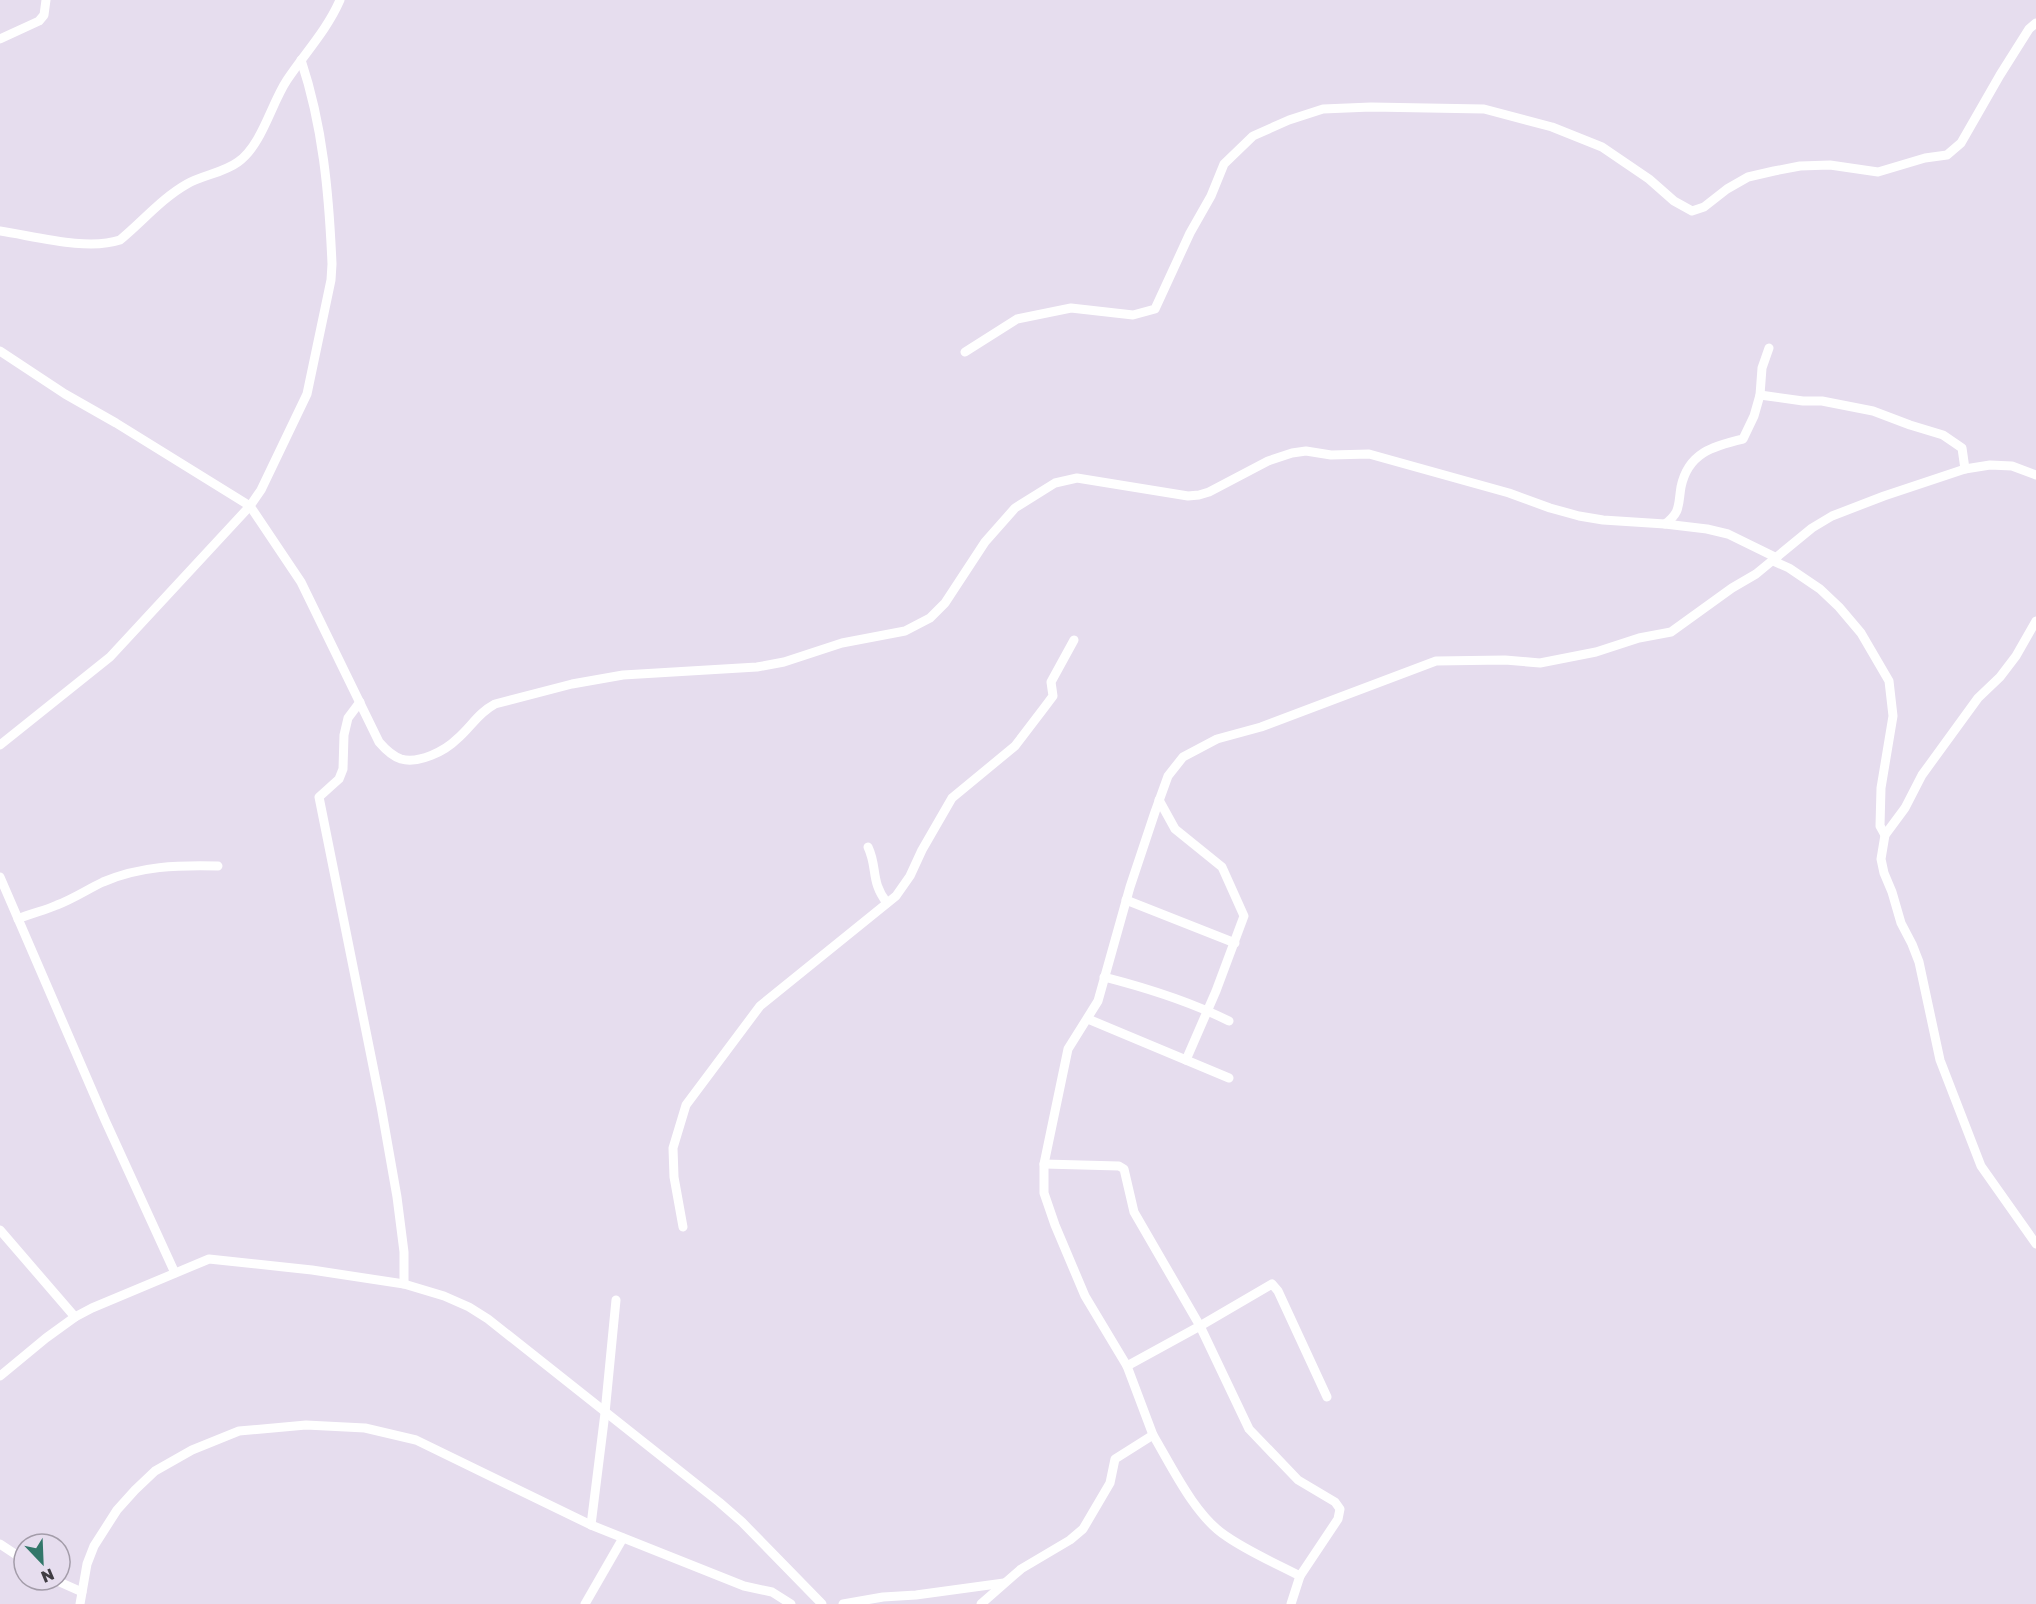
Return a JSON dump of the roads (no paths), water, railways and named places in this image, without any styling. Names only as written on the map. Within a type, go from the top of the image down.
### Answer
[{"type":"street","points":[[0,39],[39,21],[44,15],[46,0]]},
{"type":"street","points":[[0,231],[75,242],[109,243],[120,240],[177,191],[238,162],[261,132],[285,82],[318,39],[340,0]]},
{"type":"street","points":[[965,352],[1017,319],[1071,308],[1133,315],[1155,309],[1190,233],[1211,196],[1224,164],[1253,136],[1289,120],[1323,109],[1371,107],[1484,110],[1552,127],[1602,147],[1649,179],[1674,201],[1692,210],[1704,207],[1727,189],[1749,177],[1774,171],[1800,166],[1830,165],[1878,172],[1925,158],[1947,155],[1961,143],[2000,75],[2029,29],[2036,23]]},
{"type":"street","points":[[0,745],[110,657],[250,506],[261,490],[307,394],[331,280],[331,234],[321,134],[312,92],[301,60]]},
{"type":"street","points":[[1665,524],[1678,511],[1682,486],[1690,466],[1697,457],[1711,447],[1743,439],[1754,416],[1760,395],[1762,368],[1769,348]]},
{"type":"street","points":[[0,351],[65,394],[250,506],[301,582],[379,742],[389,753],[403,759],[435,754],[448,747],[459,738],[483,710],[495,704],[572,684],[623,675],[757,667],[784,662],[842,643],[905,631],[930,618],[945,603],[984,542],[1015,508],[1055,483],[1077,478],[1188,496],[1209,492],[1268,461],[1292,453],[1306,451],[1331,455],[1369,454],[1509,493],[1579,516],[1665,524],[1728,534],[1775,559],[1820,589],[1862,633],[1889,681],[1893,716],[1881,788],[1880,826],[1885,835]]},
{"type":"street","points":[[1760,395],[1850,405],[1943,435],[1962,448],[1965,469]]},
{"type":"street","points":[[1300,1576],[1225,1536],[1192,1500],[1153,1435],[1127,1366],[1086,1296],[1055,1225],[1044,1193],[1044,1164],[1068,1049],[1098,1001],[1126,900],[1168,776],[1183,757],[1198,747],[1217,739],[1261,727],[1436,661],[1505,660],[1540,663],[1596,652],[1639,638],[1671,632],[1775,559],[1821,521],[1884,496],[1965,469],[1990,465],[2012,465],[2036,475]]},
{"type":"street","points":[[2036,621],[2016,656],[2000,677],[1977,698],[1922,776],[1905,808],[1885,835],[1881,859],[1900,923],[1919,962],[1929,1014],[1944,1070],[1981,1166],[2036,1244]]},
{"type":"street","points":[[683,1227],[674,1177],[673,1148],[686,1105],[760,1006],[816,958],[896,896],[910,876],[952,798],[1015,746],[1053,696],[1051,682],[1074,640]]},
{"type":"street","points":[[360,702],[348,718],[344,735],[343,769],[339,779],[334,786],[319,797],[397,1197],[404,1252],[404,1284]]},
{"type":"street","points":[[1159,800],[1175,829],[1222,867],[1244,916],[1186,1060]]},
{"type":"street","points":[[868,848],[876,883],[887,903]]},
{"type":"street","points":[[18,919],[55,906],[128,873],[183,865],[218,866]]},
{"type":"street","points":[[0,877],[105,1120],[175,1273]]},
{"type":"street","points":[[1126,900],[1235,943]]},
{"type":"street","points":[[1104,977],[1155,990],[1208,1010],[1229,1021]]},
{"type":"street","points":[[1088,1019],[1229,1078]]},
{"type":"street","points":[[1044,1164],[1124,1168],[1134,1212],[1200,1326],[1249,1429],[1298,1480],[1335,1502],[1340,1509],[1338,1519],[1300,1576],[1291,1604]]},
{"type":"street","points":[[0,1230],[75,1317]]},
{"type":"street","points":[[0,1376],[75,1317],[209,1258],[302,1268],[404,1284],[444,1296],[469,1307],[488,1319],[605,1413],[690,1477],[742,1522],[822,1604]]},
{"type":"street","points":[[1127,1366],[1272,1284],[1278,1292],[1327,1397]]},
{"type":"street","points":[[591,1525],[616,1300]]},
{"type":"street","points":[[80,1604],[87,1564],[94,1546],[117,1510],[154,1471],[192,1450],[239,1431],[306,1425],[340,1426],[398,1434],[416,1440],[591,1525],[744,1586],[772,1592],[791,1604]]},
{"type":"street","points":[[981,1604],[1021,1569],[1070,1540],[1083,1529],[1110,1483],[1115,1459],[1153,1435]]},
{"type":"street","points":[[585,1604],[623,1538]]},
{"type":"street","points":[[843,1604],[883,1597],[1006,1583]]},
{"type":"street","points":[[72,1588],[82,1592]]}]
